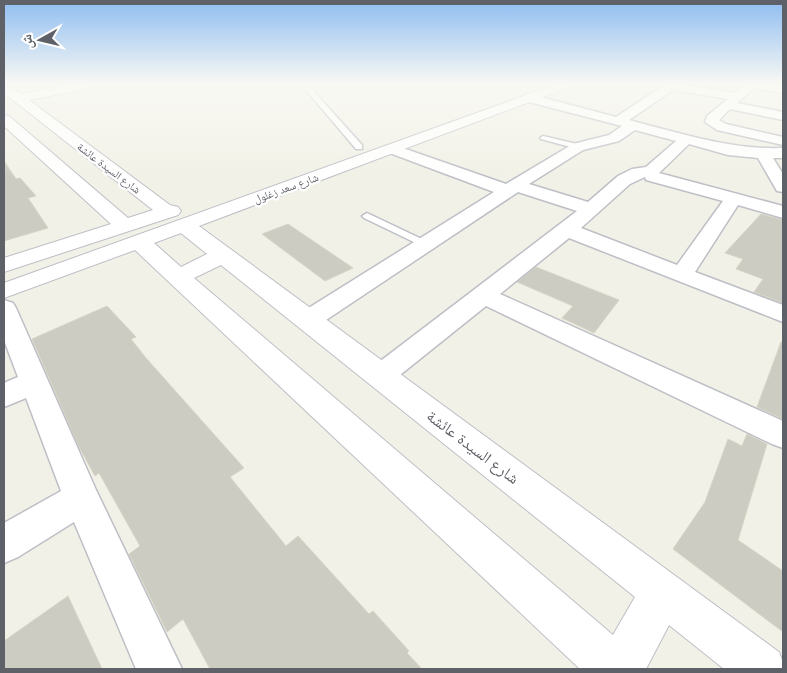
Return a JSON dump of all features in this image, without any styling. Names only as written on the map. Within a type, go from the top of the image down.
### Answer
[{"type":"street","points":[[4,120],[26,115]]},
{"type":"street","name":"شارع السيدة عائشة","points":[[41,115],[179,214],[223,255],[762,669]]},
{"type":"street","name":"شارع سعد زغلول","points":[[220,194],[457,115]]},
{"type":"street","name":"شارع سعد زغلول","points":[[4,291],[179,214],[290,186],[392,149],[474,115]]},
{"type":"street","points":[[603,115],[625,123],[728,150],[763,154],[783,153]]},
{"type":"street","points":[[308,320],[578,147],[606,141],[634,115]]},
{"type":"street","points":[[716,115],[712,119],[712,122],[722,127],[783,140]]},
{"type":"street","points":[[4,120],[615,669]]},
{"type":"street","points":[[380,376],[485,296],[630,176],[651,172],[686,139]]},
{"type":"street","points":[[392,149],[512,188],[590,209]]},
{"type":"street","points":[[763,154],[783,188]]},
{"type":"street","points":[[651,172],[652,176],[664,180],[783,212]]},
{"type":"street","points":[[273,176],[290,186]]},
{"type":"street","points":[[681,275],[733,199]]},
{"type":"street","points":[[567,230],[783,314]]},
{"type":"street","name":"شارع سعد زغلول","points":[[4,265],[132,234]]},
{"type":"street","points":[[178,276],[223,255]]},
{"type":"street","points":[[485,296],[783,435]]},
{"type":"street","points":[[4,308],[82,498],[159,669]]},
{"type":"street","points":[[4,396],[35,381]]},
{"type":"street","points":[[4,544],[82,498]]},
{"type":"street","points":[[620,669],[662,592]]},
{"type":"lane","points":[[332,115],[360,146]]},
{"type":"lane","points":[[544,138],[578,147]]},
{"type":"lane","points":[[367,216],[425,244]]},
{"type":"building","points":[[4,161],[16,179],[20,178],[36,196],[28,198],[48,228],[4,241]]},
{"type":"building","points":[[761,214],[783,220],[783,303],[754,292],[763,279],[736,269],[743,259],[725,253]]},
{"type":"building","points":[[288,224],[353,268],[325,281],[262,234]]},
{"type":"building","points":[[536,267],[619,300],[594,333],[562,318],[573,306],[517,282]]},
{"type":"building","points":[[107,306],[136,337],[131,339],[146,358],[244,468],[230,477],[286,546],[298,536],[369,614],[373,611],[409,651],[407,653],[422,669],[210,669],[183,619],[167,632],[129,554],[140,546],[99,473],[95,476],[79,447],[32,339]]},
{"type":"building","points":[[781,342],[783,342],[783,419],[757,407]]},
{"type":"building","points":[[747,434],[767,444],[738,540],[783,571],[783,632],[673,549],[705,502],[728,439],[742,446]]},
{"type":"building","points":[[68,596],[102,669],[4,669],[4,641]]}]
